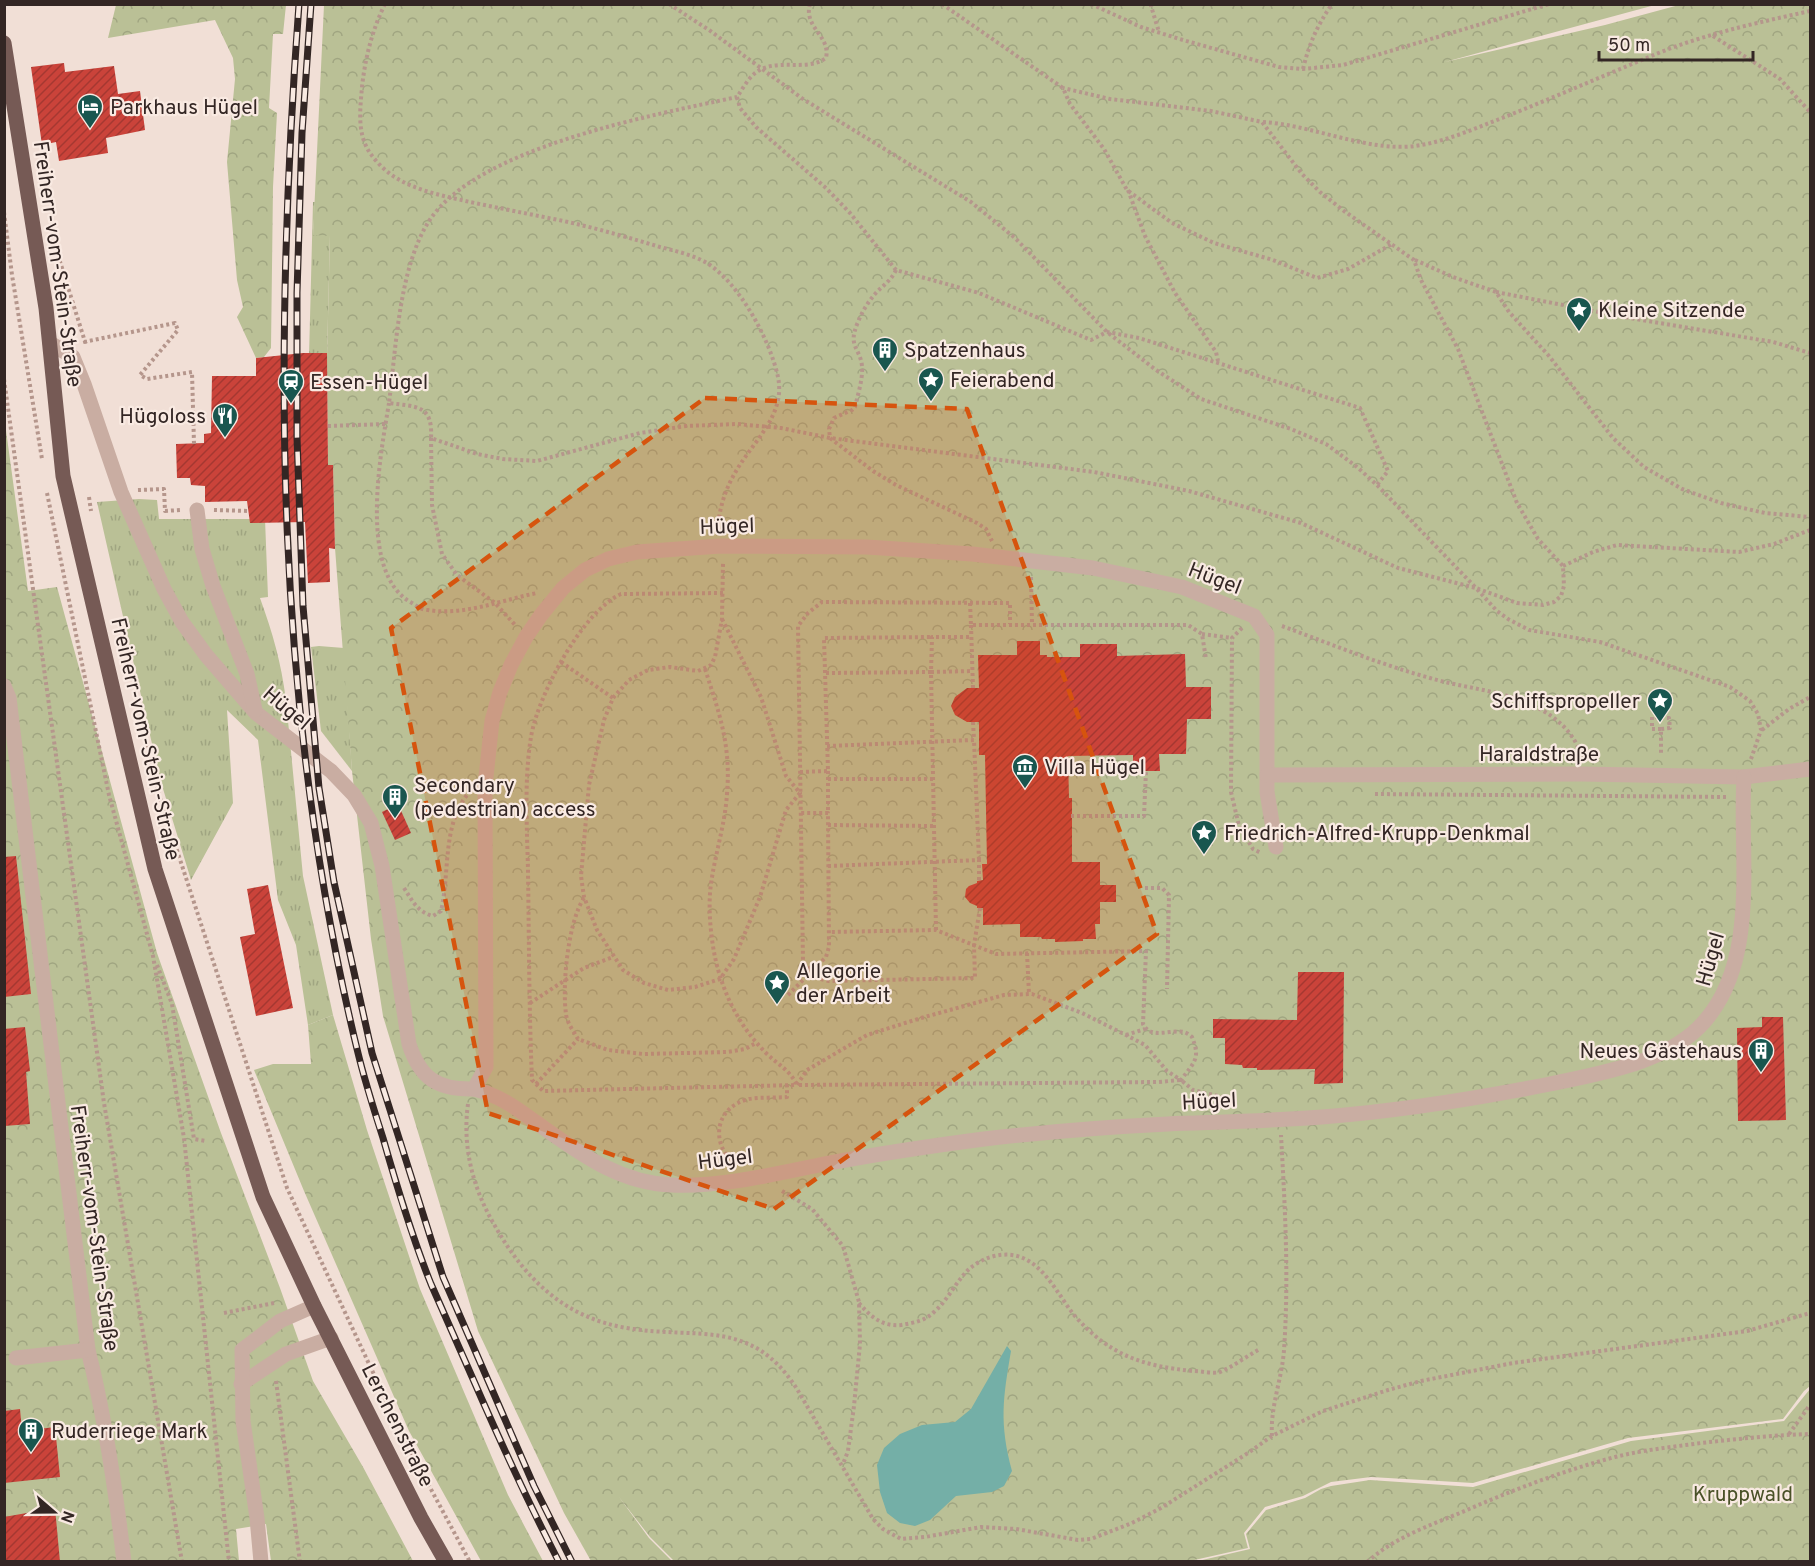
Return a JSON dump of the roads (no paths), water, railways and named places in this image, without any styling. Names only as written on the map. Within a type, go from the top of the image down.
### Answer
[{"type":"main road","name":"Freiherr-vom-Stein-Straße","points":[[4,43],[46,308],[63,476],[155,869],[263,1197],[314,1306]]},
{"type":"main road","name":"Lerchenstraße","points":[[314,1306],[421,1518],[446,1562]]},
{"type":"street","name":"Hügel","points":[[50,343],[72,357],[84,384],[121,492],[164,589],[182,622],[256,713],[331,771],[354,795],[371,823],[382,866],[409,1044],[414,1060],[423,1073],[432,1080],[454,1089],[474,1089],[491,1093],[591,1161],[630,1178],[669,1185],[714,1183],[866,1156],[1022,1135],[1377,1112],[1464,1101],[1609,1071],[1679,1045],[1705,1021],[1718,1004],[1731,976],[1738,951],[1741,924],[1744,777]]},
{"type":"street","points":[[197,510],[202,549],[210,577],[247,674],[256,713]]},
{"type":"street","name":"Hügel","points":[[474,1089],[486,1067],[487,1056],[485,786],[488,749],[495,711],[511,665],[526,638],[563,588],[585,570],[608,559],[637,552],[720,546],[867,547],[995,556],[1137,576],[1182,587],[1254,616],[1267,634],[1269,850]]},
{"type":"street","name":"Freiherr-vom-Stein-Straße","points":[[4,686],[9,698],[88,1350],[118,1508],[124,1562]]},
{"type":"street","name":"Haraldstraße","points":[[1267,775],[1581,774],[1744,777],[1810,769]]},
{"type":"street","points":[[261,1562],[243,1421],[242,1350],[280,1321],[314,1306]]},
{"type":"street","points":[[241,1384],[286,1354],[331,1338]]},
{"type":"street","points":[[16,1358],[88,1350]]},
{"type":"water","points":[[1007,1346],[1011,1351],[1004,1397],[1004,1424],[1012,1471],[1004,1486],[992,1492],[956,1496],[930,1520],[915,1526],[900,1523],[887,1513],[880,1492],[877,1465],[884,1448],[900,1434],[922,1425],[955,1422],[971,1409]]},
{"type":"railway","points":[[299,4],[285,268],[284,400],[287,532],[296,663],[310,794],[330,924],[358,1053],[417,1248],[493,1425],[559,1562]]},
{"type":"railway","points":[[311,4],[302,133],[297,293],[297,437],[303,606],[319,788],[334,882],[372,1053],[443,1277],[534,1486],[572,1562]]},
{"type":"place","name":"Parkhaus Hügel","points":[[90,130]]},
{"type":"place","name":"Kleine Sitzende","points":[[1579,333]]},
{"type":"place","name":"Spatzenhaus","points":[[885,373]]},
{"type":"place","name":"Feierabend","points":[[931,403]]},
{"type":"place","name":"Essen-Hügel","points":[[291,405]]},
{"type":"place","name":"Hügoloss","points":[[225,439]]},
{"type":"place","name":"Schiffspropeller","points":[[1660,724]]},
{"type":"place","name":"Villa Hügel","points":[[1025,790]]},
{"type":"place","name":"Secondary (pedestrian) access","points":[[395,820]]},
{"type":"place","name":"Friedrich-Alfred-Krupp-Denkmal","points":[[1204,856]]},
{"type":"place","name":"Allegorie der Arbeit","points":[[777,1006]]},
{"type":"place","name":"Neues Gästehaus","points":[[1761,1074]]},
{"type":"place","name":"Ruderriege Mark","points":[[31,1454]]},
{"type":"park label","name":"Kruppwald","points":[[1743,1494]]}]
